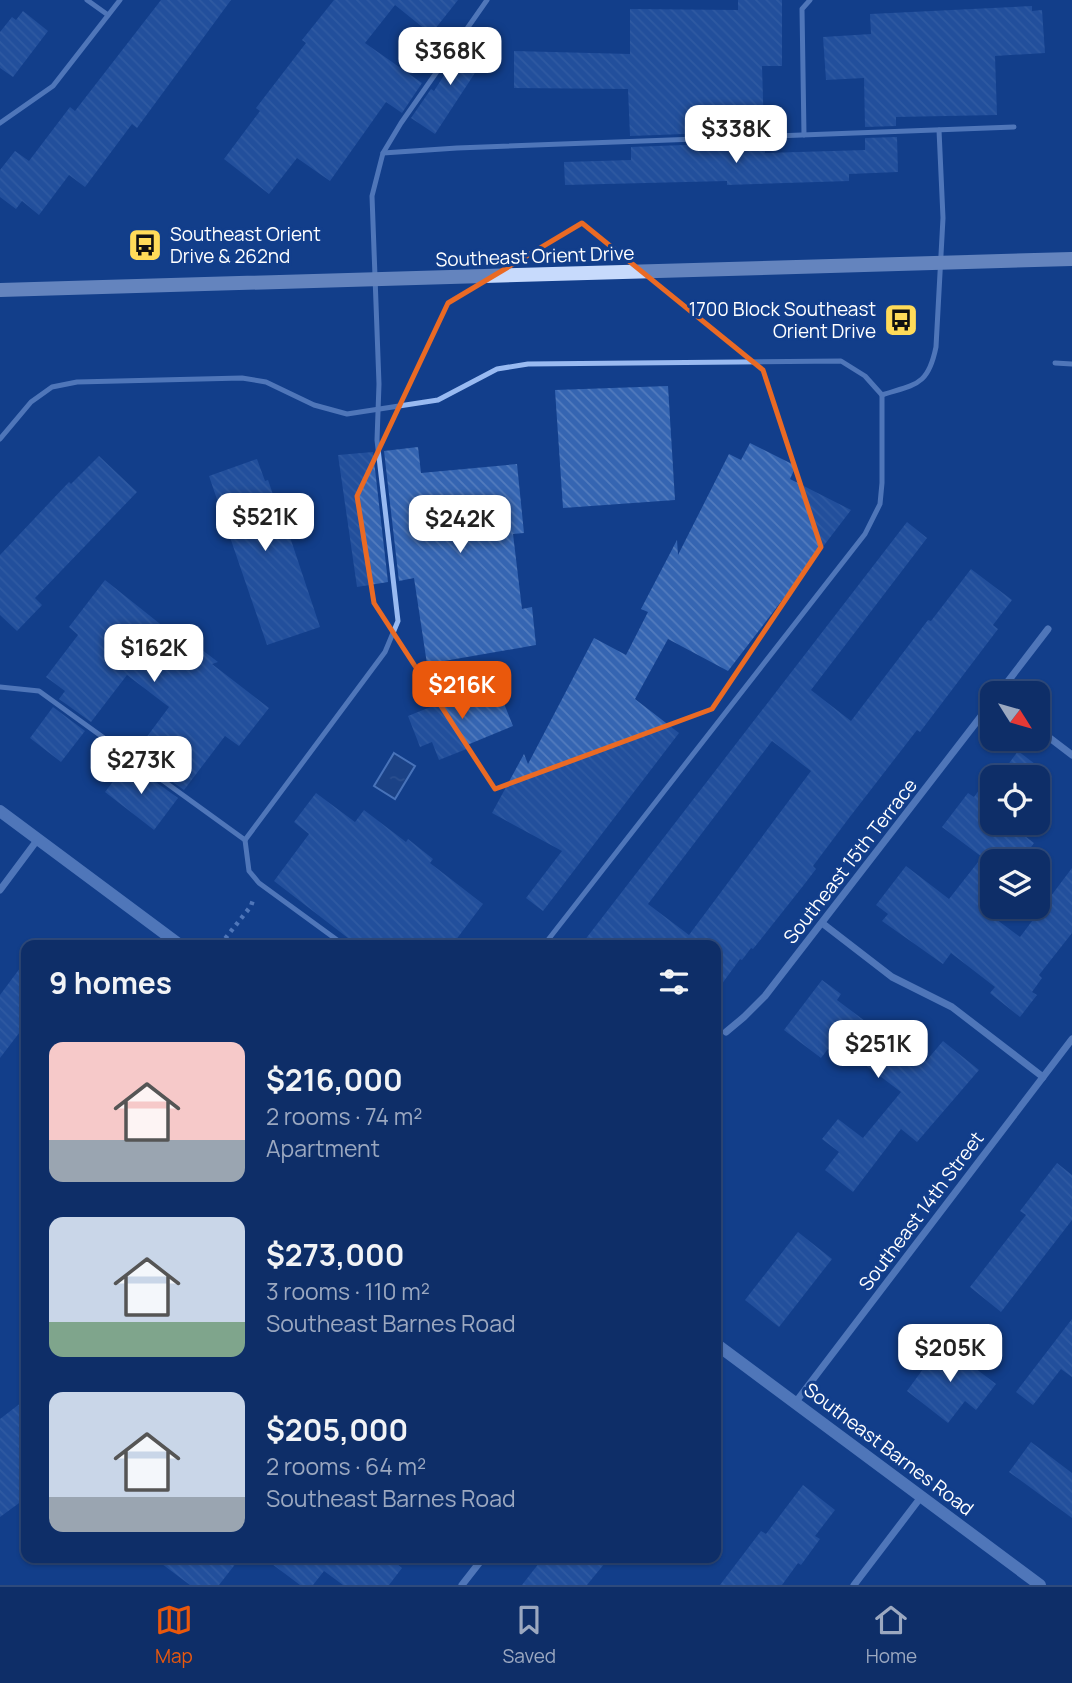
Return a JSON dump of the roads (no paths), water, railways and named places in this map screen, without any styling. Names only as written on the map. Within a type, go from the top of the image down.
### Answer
[{"type":"main road","name":"Southeast Orient Drive","points":[[0,289],[1072,259]]},
{"type":"street","points":[[1008,681],[1048,629]]},
{"type":"street","name":"Southeast 15th Terrace","points":[[726,1032],[765,996],[980,718]]},
{"type":"street","points":[[1050,738],[1072,755]]},
{"type":"street","points":[[0,811],[173,940]]},
{"type":"street","points":[[0,890],[38,839]]},
{"type":"street","points":[[822,923],[892,977],[952,1007],[1043,1077]]},
{"type":"street","name":"Southeast 14th Street","points":[[794,1403],[1072,1039]]},
{"type":"street","name":"Southeast Barnes Road","points":[[721,1348],[1040,1585]]},
{"type":"street","points":[[854,1585],[921,1497]]},
{"type":"street","points":[[462,1585],[479,1563]]},
{"type":"lane","points":[[88,0],[108,15]]},
{"type":"lane","points":[[0,123],[53,86],[120,0]]},
{"type":"lane","points":[[337,940],[259,883],[249,871],[246,840],[385,652],[398,621],[377,440],[376,280],[372,196],[383,153],[487,0]]},
{"type":"lane","points":[[804,135],[802,9],[810,0]]},
{"type":"lane","points":[[383,153],[1013,127]]},
{"type":"lane","points":[[882,395],[921,382],[932,366],[936,347],[943,218],[939,130]]},
{"type":"lane","points":[[0,439],[31,402],[52,387],[77,382],[242,378],[266,382],[314,405],[347,414],[438,400],[497,369],[528,364],[841,361],[865,376],[882,395],[880,504],[866,534],[548,940]]},
{"type":"lane","points":[[1055,363],[1072,363]]},
{"type":"lane","points":[[0,687],[39,691],[246,840]]},
{"type":"water","points":[[394,753],[415,766],[395,799],[374,786]]},
{"type":"place","name":"Southeast Orient Drive & 262nd","points":[[145,245]]},
{"type":"place","name":"1700 Block Southeast Orient Drive","points":[[901,320]]}]
